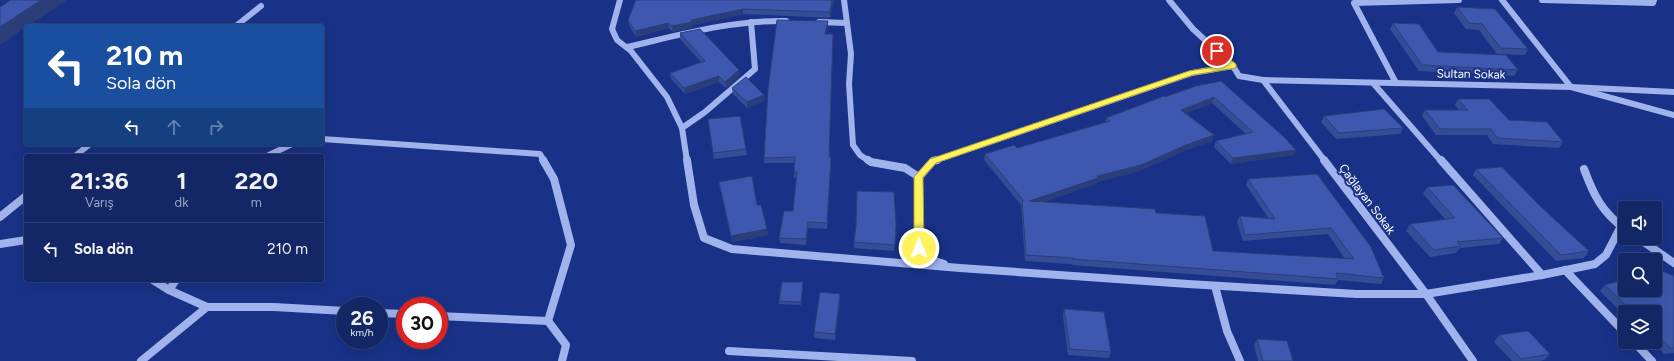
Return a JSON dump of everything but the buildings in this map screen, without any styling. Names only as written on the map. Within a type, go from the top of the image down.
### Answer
[{"type":"street","points":[[620,0],[612,29],[617,40],[632,51],[667,97],[682,128],[694,205],[704,238],[732,249],[960,268],[1215,286],[1356,294],[1426,294],[1542,275],[1595,264],[1606,254],[1618,236]]},
{"type":"street","points":[[844,0],[850,54],[849,84],[852,145],[860,155],[872,162],[905,168],[918,177]]},
{"type":"street","points":[[1169,0],[1193,29],[1233,66],[1239,76],[1263,80]]},
{"type":"street","points":[[1396,83],[1354,3],[1459,0]]},
{"type":"street","points":[[1502,0],[1571,87],[1674,92]]},
{"type":"street","points":[[1542,0],[1653,3],[1654,0]]},
{"type":"street","points":[[238,24],[261,6]]},
{"type":"street","points":[[626,47],[721,26],[776,20],[796,22]]},
{"type":"street","points":[[682,128],[705,112],[755,69],[751,22]]},
{"type":"street","points":[[810,22],[846,23]]},
{"type":"street","points":[[960,268],[935,261],[919,248],[918,177],[933,161],[1192,73],[1233,66]]},
{"type":"street","name":"Sultan Sokak","points":[[1263,80],[1373,84],[1396,83],[1571,87],[1674,115]]},
{"type":"street","name":"Çağlayan Sokak","points":[[1263,80],[1426,294],[1473,361]]},
{"type":"street","points":[[1373,84],[1542,275]]},
{"type":"street","points":[[324,140],[540,154],[554,179],[571,245],[548,321]]},
{"type":"street","points":[[78,154],[88,146]]},
{"type":"street","points":[[272,154],[288,146]]},
{"type":"street","points":[[1584,169],[1594,197],[1606,213],[1618,224]]},
{"type":"street","points":[[0,217],[24,198]]},
{"type":"street","points":[[0,244],[24,240]]},
{"type":"street","points":[[1648,245],[1674,263]]},
{"type":"street","points":[[1565,270],[1618,326]]},
{"type":"street","points":[[156,282],[169,290],[206,307],[274,307],[336,310]]},
{"type":"street","points":[[169,290],[175,282]]},
{"type":"street","points":[[1215,286],[1227,331],[1240,361]]},
{"type":"street","points":[[141,361],[206,307]]},
{"type":"street","points":[[448,316],[548,321]]},
{"type":"street","points":[[548,321],[566,345],[562,361]]},
{"type":"street","points":[[1641,349],[1652,361]]},
{"type":"street","points":[[729,351],[912,361]]},
{"type":"route","points":[[919,248],[918,177],[933,161],[1192,73],[1233,66],[1217,51]]}]
